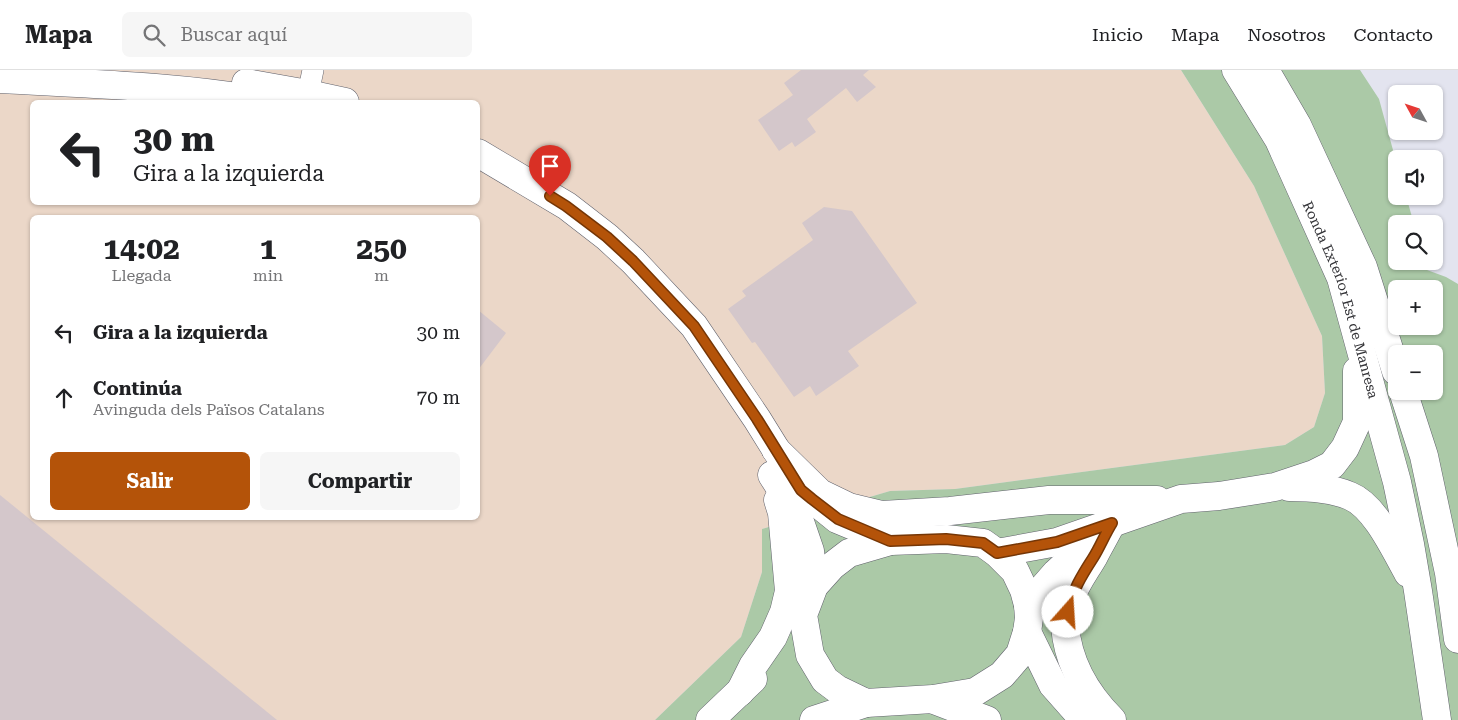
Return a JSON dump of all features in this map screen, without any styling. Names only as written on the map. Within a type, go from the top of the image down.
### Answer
[{"type":"main road","points":[[115,70],[310,82],[342,100]]},
{"type":"main road","name":"Ronda Exterior Est de Manresa","points":[[1236,70],[1279,140],[1341,278],[1397,482],[1418,591],[1437,720]]},
{"type":"main road","name":"Ronda Exterior Est de Manresa","points":[[1265,70],[1297,125],[1363,267],[1388,346]]},
{"type":"main road","points":[[0,79],[191,91],[256,100]]},
{"type":"main road","points":[[480,154],[566,206],[607,237],[633,261],[694,326],[757,419],[773,461],[798,516],[810,551],[814,586]]},
{"type":"main road","points":[[480,172],[530,202],[584,239],[623,273],[665,320],[773,461],[801,490],[838,519],[890,541]]},
{"type":"main road","points":[[1275,487],[1314,474],[1332,465],[1345,448],[1357,422],[1358,335]]},
{"type":"main road","points":[[1406,400],[1424,456],[1449,573],[1458,639]]},
{"type":"main road","points":[[773,461],[820,492],[849,507],[882,515],[950,511],[1050,500],[1181,500],[1275,487],[1323,489],[1352,497],[1373,514],[1418,591]]},
{"type":"main road","points":[[740,692],[753,666],[773,637],[784,612],[789,591],[782,513],[773,461]]},
{"type":"main road","points":[[997,553],[1057,542],[1181,500]]},
{"type":"main road","points":[[1028,605],[1056,572],[1112,523]]},
{"type":"main road","points":[[1112,523],[1070,598],[1065,624],[1070,656],[1083,683],[1112,720]]},
{"type":"main road","points":[[710,720],[766,667],[803,615],[814,586],[832,566],[849,553],[890,541],[956,540],[983,543],[997,553],[1015,571],[1024,590],[1028,605],[1027,632],[1020,654],[1002,675],[990,684],[975,692],[933,699],[866,703],[814,720]]},
{"type":"main road","points":[[803,615],[810,655],[825,680],[837,690],[866,703]]},
{"type":"main road","points":[[1027,632],[1053,685],[1084,720]]},
{"type":"main road","points":[[933,699],[987,720]]},
{"type":"shaded area","points":[[0,70],[1181,70],[1254,186],[1322,336],[1325,393],[1314,427],[1285,445],[955,489],[890,491],[762,529],[762,572],[741,637],[655,720],[0,720]]},
{"type":"green space","points":[[1181,70],[1360,70],[1379,99],[1388,132],[1388,140],[1390,140],[1393,150],[1388,150],[1388,205],[1409,205],[1411,215],[1388,215],[1388,270],[1427,270],[1458,284],[1458,720],[655,720],[741,637],[762,572],[762,529],[890,491],[955,489],[1285,445],[1314,427],[1325,393],[1322,336],[1254,186]]},
{"type":"building","points":[[801,70],[869,70],[863,75],[876,87],[857,102],[846,88],[807,119],[816,132],[795,147],[792,142],[779,151],[758,120],[793,95],[784,83]]},
{"type":"building","points":[[824,207],[852,211],[917,303],[848,351],[859,366],[816,396],[810,386],[794,397],[755,342],[752,343],[728,309],[746,296],[742,291],[813,240],[802,223]]},
{"type":"building","points":[[480,312],[506,333],[480,367]]},
{"type":"building","points":[[0,495],[277,720],[0,720]]},
{"type":"route","points":[[550,196],[607,237],[633,261],[694,326],[757,419],[801,490],[838,519],[890,541],[946,539],[983,543],[997,553],[1057,542],[1112,523],[1070,598],[1068,612]]}]
